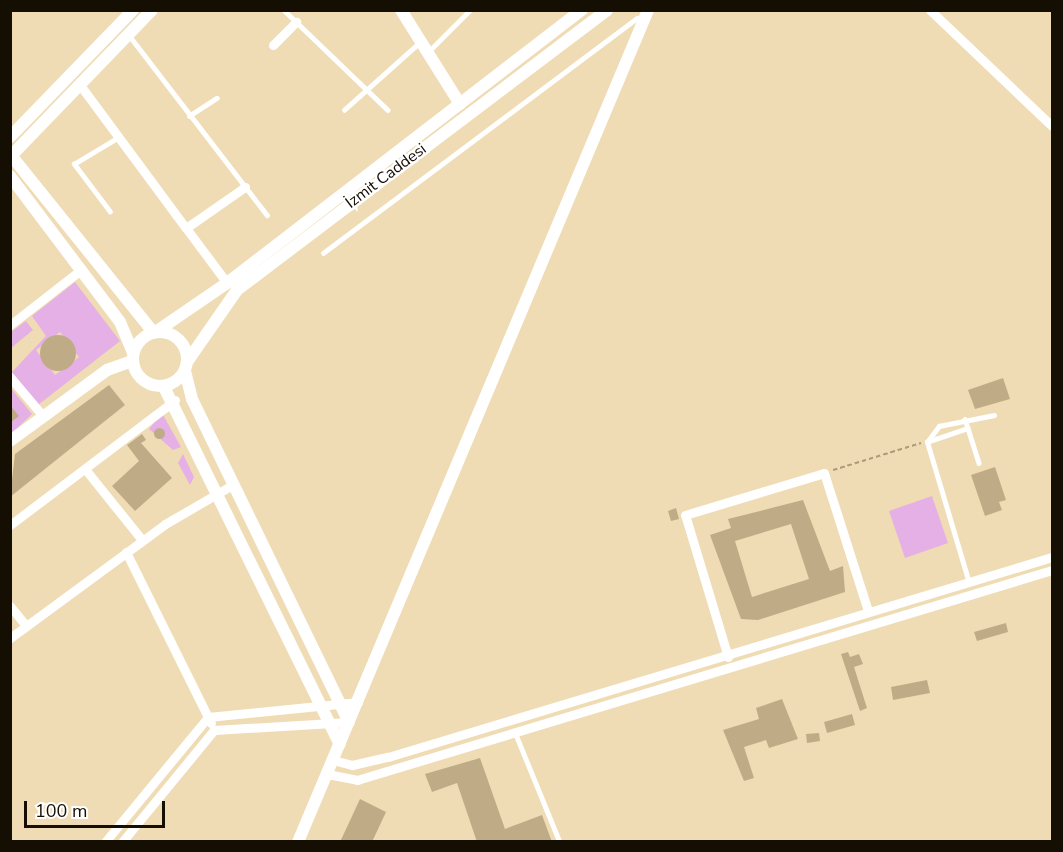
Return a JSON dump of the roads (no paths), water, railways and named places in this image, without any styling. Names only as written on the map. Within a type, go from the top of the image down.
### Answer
[{"type":"street","points":[[10,137],[133,10]]},
{"type":"street","points":[[152,10],[11,155],[155,331],[179,339],[192,399],[349,722]]},
{"type":"street","points":[[401,10],[460,104]]},
{"type":"street","name":"İzmit Caddesi","points":[[132,357],[155,331],[227,284],[582,10]]},
{"type":"street","name":"İzmit Caddesi","points":[[164,387],[186,366],[237,290],[607,10]]},
{"type":"street","points":[[298,842],[648,10]]},
{"type":"street","points":[[930,10],[1053,126]]},
{"type":"street","points":[[621,74],[637,14]]},
{"type":"street","points":[[273,45],[296,22]]},
{"type":"street","points":[[80,85],[227,284]]},
{"type":"street","points":[[10,176],[120,321],[139,378],[164,387],[174,400],[220,491],[340,744]]},
{"type":"street","points":[[186,228],[245,187]]},
{"type":"street","points":[[10,325],[82,269]]},
{"type":"street","points":[[10,441],[107,370],[132,357]]},
{"type":"street","points":[[10,377],[43,416]]},
{"type":"street","points":[[10,525],[174,400]]},
{"type":"street","points":[[85,469],[142,540]]},
{"type":"street","points":[[731,666],[685,516],[824,473],[868,611]]},
{"type":"street","points":[[10,638],[142,540],[234,484]]},
{"type":"street","points":[[126,552],[214,730]]},
{"type":"street","points":[[333,760],[352,765],[388,757],[727,653],[1053,557]]},
{"type":"street","points":[[327,774],[357,780],[1053,570]]},
{"type":"street","points":[[10,606],[26,627]]},
{"type":"street","points":[[105,842],[208,717],[358,702]]},
{"type":"street","points":[[122,842],[214,730],[330,720],[349,722]]},
{"type":"lane","points":[[284,10],[388,110]]},
{"type":"lane","points":[[427,53],[470,10]]},
{"type":"lane","points":[[323,254],[637,14]]},
{"type":"lane","points":[[129,35],[267,215]]},
{"type":"lane","points":[[344,110],[369,92],[420,42]]},
{"type":"lane","points":[[189,116],[217,98]]},
{"type":"lane","points":[[110,212],[74,164],[119,137]]},
{"type":"lane","points":[[969,583],[927,442],[935,428],[965,419],[994,415]]},
{"type":"lane","points":[[965,419],[979,463]]},
{"type":"lane","points":[[927,442],[968,428]]},
{"type":"lane","points":[[515,732],[560,842]]}]
